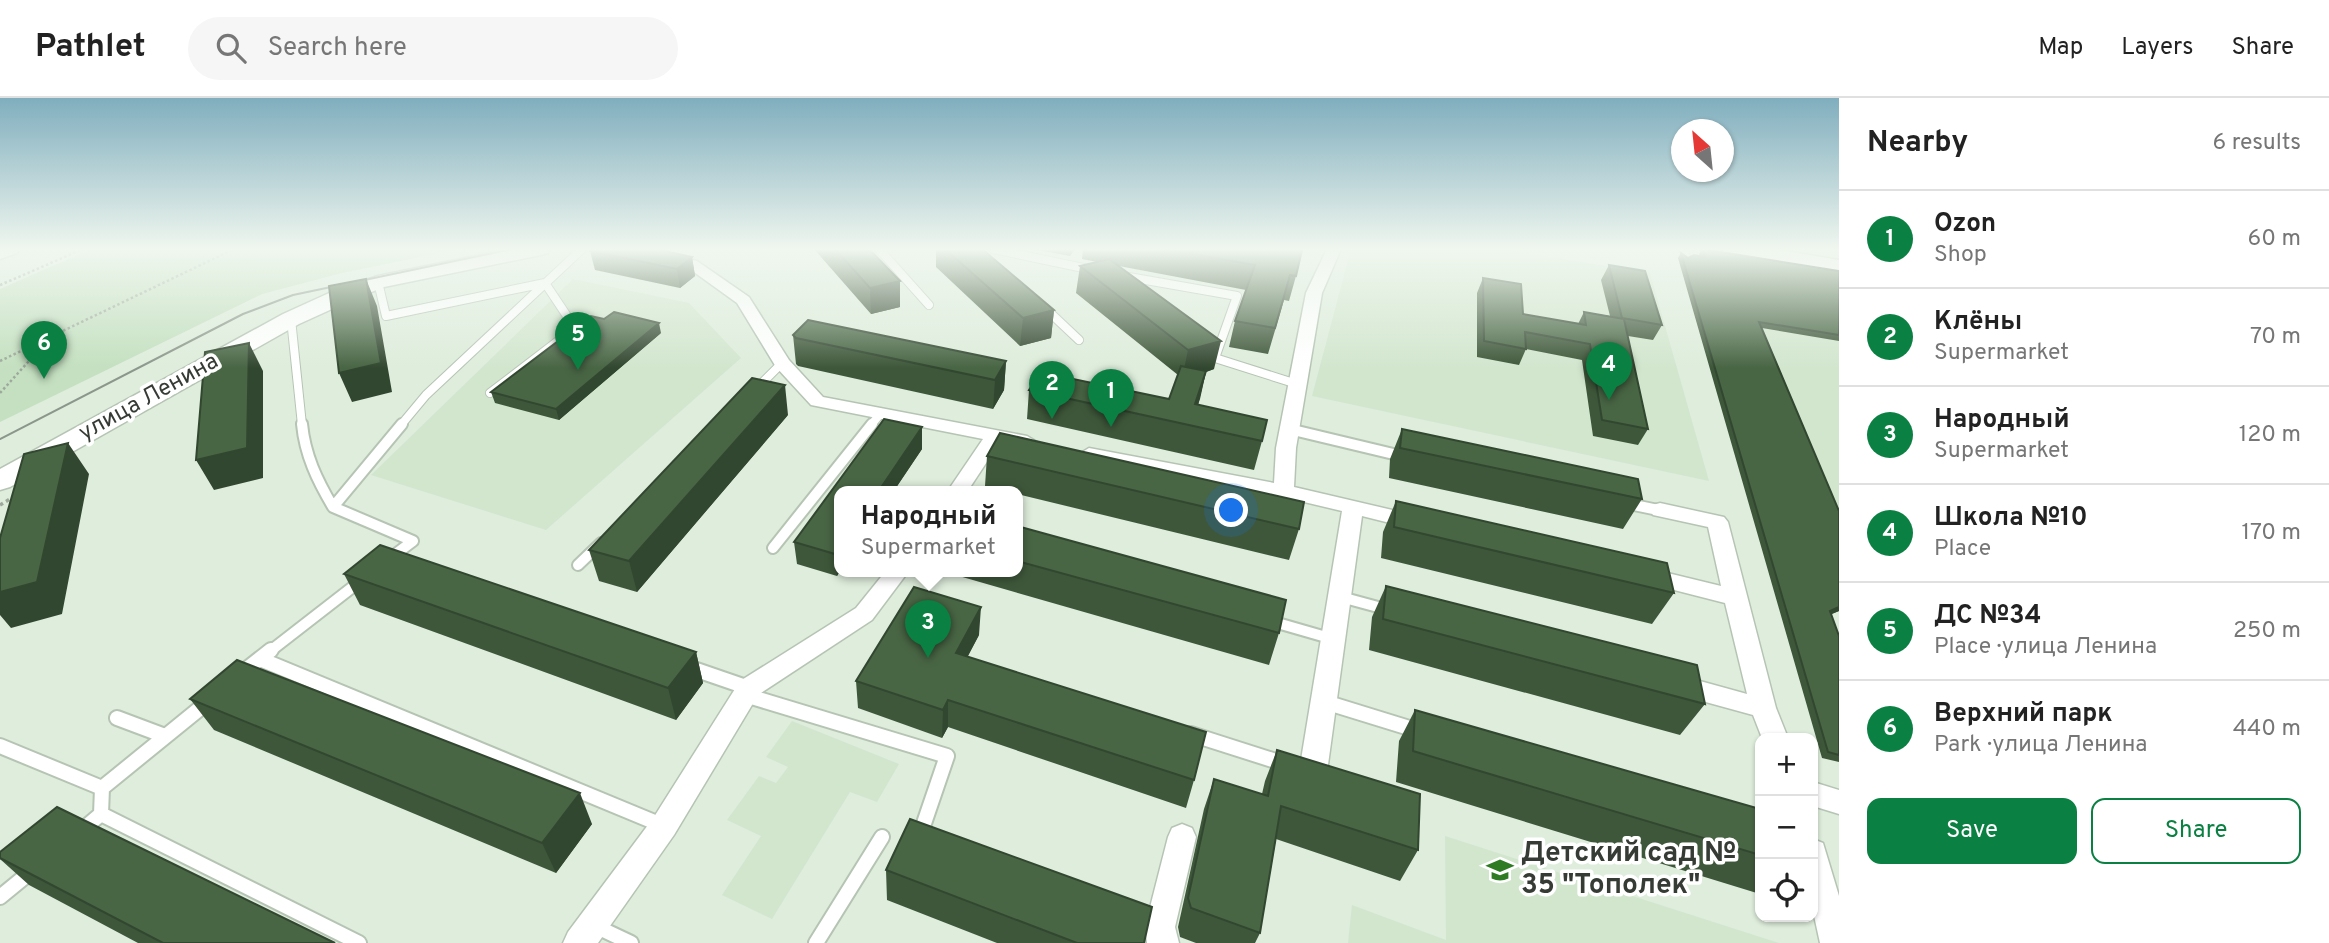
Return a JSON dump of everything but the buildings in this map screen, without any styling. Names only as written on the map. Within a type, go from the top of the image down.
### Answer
[{"type":"street","name":"улица Ленина","points":[[0,481],[291,319],[363,288]]},
{"type":"street","points":[[727,288],[744,300],[782,363],[817,401],[1049,446]]},
{"type":"street","points":[[1284,491],[1289,429],[1316,288]]},
{"type":"street","points":[[961,486],[995,436]]},
{"type":"street","points":[[1076,452],[1284,491],[1438,527]]},
{"type":"street","points":[[1313,772],[1353,508]]},
{"type":"street","points":[[1627,572],[1735,597],[1763,708],[1773,733]]},
{"type":"street","points":[[585,934],[664,826],[747,692],[864,614],[893,577]]},
{"type":"street","points":[[1818,796],[1839,802]]},
{"type":"street","points":[[1815,859],[1836,943]]},
{"type":"lane","points":[[380,288],[386,316],[519,288]]},
{"type":"lane","points":[[333,507],[426,395],[539,288]]},
{"type":"lane","points":[[490,393],[575,328],[549,288]]},
{"type":"lane","points":[[914,288],[929,306]]},
{"type":"lane","points":[[1187,288],[1237,296],[1215,358]]},
{"type":"lane","points":[[1040,304],[1079,340]]},
{"type":"lane","points":[[71,839],[101,814],[102,788],[260,659],[413,541],[333,507],[314,474],[304,443],[291,319]]},
{"type":"lane","points":[[1204,350],[1215,358],[1297,384]]},
{"type":"lane","points":[[743,401],[782,363]]},
{"type":"lane","points":[[773,548],[881,413]]},
{"type":"lane","points":[[1289,429],[1424,460]]},
{"type":"lane","points":[[1608,499],[1717,522],[1735,597]]},
{"type":"lane","points":[[1184,732],[1313,772],[1336,639],[1353,508]]},
{"type":"lane","points":[[578,565],[607,537]]},
{"type":"lane","points":[[384,562],[397,567]]},
{"type":"lane","points":[[1341,597],[1408,615]]},
{"type":"lane","points":[[1256,617],[1336,639]]},
{"type":"lane","points":[[260,659],[664,826]]},
{"type":"lane","points":[[671,661],[747,692],[947,756],[918,841],[931,845]]},
{"type":"lane","points":[[1687,688],[1763,708]]},
{"type":"lane","points":[[1325,702],[1431,734]]},
{"type":"lane","points":[[117,718],[165,736]]},
{"type":"lane","points":[[0,746],[102,788]]},
{"type":"lane","points":[[101,814],[359,943]]},
{"type":"lane","points":[[1157,931],[1182,837]]},
{"type":"lane","points":[[817,943],[882,838]]},
{"type":"lane","points":[[0,897],[40,864]]},
{"type":"lane","points":[[585,934],[631,943]]},
{"type":"path","points":[[0,361],[151,288]]},
{"type":"path","points":[[0,393],[51,337]]},
{"type":"shaded area","points":[[283,288],[262,294],[0,422],[0,289]]},
{"type":"shaded area","points":[[563,288],[619,288],[689,303],[741,358],[546,530],[371,475]]},
{"type":"shaded area","points":[[1341,288],[1654,288],[1709,481],[1312,396]]},
{"type":"shaded area","points":[[1818,288],[1839,288],[1839,517],[1756,327]]},
{"type":"shaded area","points":[[792,721],[899,764],[877,802],[850,792],[772,919],[722,895],[761,836],[727,820],[759,776],[776,783],[788,767],[766,757]]},
{"type":"shaded area","name":"Детский сад № 35 \"Тополек\"","points":[[1445,836],[1779,943],[1348,943],[1352,905],[1446,940]]},
{"type":"tram line","points":[[0,439],[243,314],[293,295],[324,288]]},
{"type":"place","name":"ДС №34","points":[[578,370]]},
{"type":"place","name":"Верхний парк","points":[[44,379]]},
{"type":"place","name":"Школа №10","points":[[1609,400]]},
{"type":"place","name":"Клёны","points":[[1052,419]]},
{"type":"place","name":"Ozon","points":[[1111,427]]},
{"type":"place","name":"Народный","points":[[928,658]]},
{"type":"place","name":"Детский сад № 35 \"Тополек\"","points":[[1500,870]]}]
